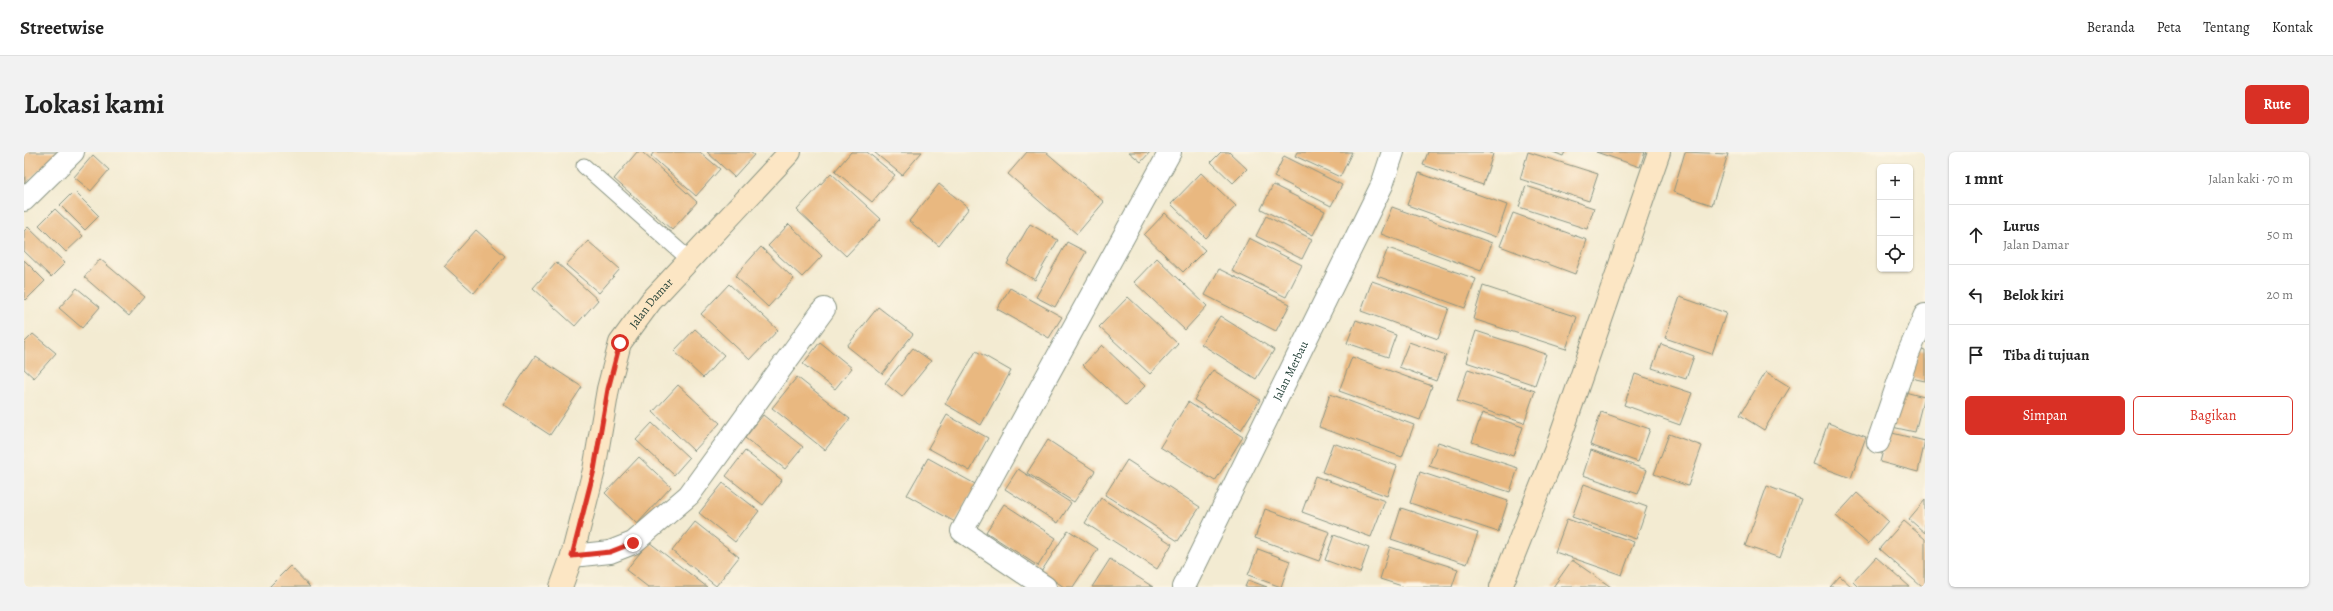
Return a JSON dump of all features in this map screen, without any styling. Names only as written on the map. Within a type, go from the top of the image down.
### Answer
[{"type":"street","points":[[24,200],[73,152]]},
{"type":"street","name":"Jalan Damar","points":[[561,587],[572,556],[594,470],[608,389],[620,343],[651,301],[790,152]]},
{"type":"street","points":[[1045,587],[962,531],[1170,152]]},
{"type":"street","name":"Jalan Merbau","points":[[1184,587],[1382,185],[1393,152]]},
{"type":"street","points":[[1501,587],[1559,442],[1659,152]]},
{"type":"street","points":[[572,556],[610,552],[633,543],[689,495],[824,309]]},
{"type":"street","points":[[1878,442],[1908,354],[1925,315]]},
{"type":"lane","points":[[584,166],[690,260]]},
{"type":"building","points":[[24,152],[58,152],[25,184]]},
{"type":"building","points":[[637,152],[642,152],[697,202],[672,230],[614,179]]},
{"type":"building","points":[[654,152],[700,152],[720,169],[696,196],[651,156]]},
{"type":"building","points":[[707,152],[750,152],[754,155],[734,177]]},
{"type":"building","points":[[851,152],[867,152],[895,175],[872,202],[835,171]]},
{"type":"building","points":[[874,152],[922,152],[902,175]]},
{"type":"building","points":[[1027,152],[1046,152],[1104,202],[1077,234],[1008,174]]},
{"type":"building","points":[[1129,152],[1150,152],[1141,162]]},
{"type":"building","points":[[1221,152],[1229,152],[1247,169],[1233,183],[1211,162]]},
{"type":"building","points":[[1297,152],[1352,152],[1340,177],[1295,156]]},
{"type":"building","points":[[1428,152],[1488,152],[1493,154],[1483,185],[1423,165]]},
{"type":"building","points":[[1528,152],[1598,174],[1589,201],[1520,179]]},
{"type":"building","points":[[1553,152],[1565,152],[1563,156]]},
{"type":"building","points":[[1596,152],[1645,152],[1640,167]]},
{"type":"building","points":[[1685,152],[1728,154],[1712,205],[1673,192]]},
{"type":"building","points":[[93,155],[109,170],[91,191],[74,177]]},
{"type":"building","points":[[1284,156],[1342,185],[1331,206],[1274,177]]},
{"type":"building","points":[[831,173],[881,219],[846,256],[797,210]]},
{"type":"building","points":[[1201,173],[1236,206],[1206,238],[1171,204]]},
{"type":"building","points":[[1419,173],[1507,205],[1496,237],[1407,205]]},
{"type":"building","points":[[939,184],[969,208],[939,246],[909,221]]},
{"type":"building","points":[[1273,185],[1325,211],[1313,235],[1261,209]]},
{"type":"building","points":[[1526,186],[1594,208],[1587,229],[1519,207]]},
{"type":"building","points":[[74,191],[99,216],[85,230],[60,205]]},
{"type":"building","points":[[1392,207],[1492,243],[1481,271],[1381,234]]},
{"type":"building","points":[[55,209],[83,236],[66,252],[39,225]]},
{"type":"building","points":[[1165,213],[1205,250],[1183,272],[1144,235]]},
{"type":"building","points":[[1513,213],[1587,240],[1575,274],[1500,246]]},
{"type":"building","points":[[1266,216],[1312,239],[1302,259],[1256,236]]},
{"type":"building","points":[[789,224],[822,256],[802,277],[768,246]]},
{"type":"building","points":[[1030,224],[1058,240],[1035,280],[1007,264]]},
{"type":"building","points":[[28,227],[65,263],[51,277],[24,251],[24,231]]},
{"type":"building","points":[[476,230],[505,256],[474,293],[444,266]]},
{"type":"building","points":[[1249,238],[1302,265],[1286,297],[1232,271]]},
{"type":"building","points":[[588,241],[620,269],[599,293],[566,265]]},
{"type":"building","points":[[1067,242],[1086,252],[1055,307],[1036,297]]},
{"type":"building","points":[[761,247],[794,279],[768,307],[735,276]]},
{"type":"building","points":[[1388,248],[1476,279],[1465,308],[1377,276]]},
{"type":"building","points":[[1157,258],[1207,306],[1185,330],[1134,282]]},
{"type":"building","points":[[100,259],[145,297],[129,316],[84,277]]},
{"type":"building","points":[[24,260],[45,281],[26,300],[24,298]]},
{"type":"building","points":[[556,262],[598,300],[575,326],[533,288]]},
{"type":"building","points":[[1219,269],[1290,304],[1276,331],[1205,295]]},
{"type":"building","points":[[1372,281],[1449,308],[1438,339],[1361,311]]},
{"type":"building","points":[[729,284],[778,330],[750,360],[701,314]]},
{"type":"building","points":[[1483,286],[1577,317],[1566,349],[1473,319]]},
{"type":"building","points":[[77,288],[100,307],[82,328],[59,308]]},
{"type":"building","points":[[1010,288],[1062,317],[1049,338],[997,309]]},
{"type":"building","points":[[1128,297],[1178,344],[1150,374],[1099,327]]},
{"type":"building","points":[[1680,297],[1726,313],[1712,354],[1665,338]]},
{"type":"building","points":[[878,307],[913,334],[882,374],[847,346]]},
{"type":"building","points":[[1220,316],[1274,350],[1256,379],[1201,344]]},
{"type":"building","points":[[1356,320],[1396,335],[1388,357],[1347,343]]},
{"type":"building","points":[[695,329],[724,355],[703,378],[674,351]]},
{"type":"building","points":[[1476,331],[1546,354],[1535,385],[1466,362]]},
{"type":"building","points":[[33,334],[56,353],[34,378],[24,369],[24,343]]},
{"type":"building","points":[[820,342],[852,368],[835,389],[803,364]]},
{"type":"building","points":[[1409,342],[1446,355],[1436,381],[1399,367]]},
{"type":"building","points":[[1661,344],[1694,356],[1686,379],[1652,368]]},
{"type":"building","points":[[1102,345],[1145,386],[1126,406],[1083,365]]},
{"type":"building","points":[[913,348],[931,361],[902,397],[885,383]]},
{"type":"building","points":[[1918,349],[1925,351],[1925,381],[1911,378]]},
{"type":"building","points":[[976,351],[1011,371],[981,425],[945,404]]},
{"type":"building","points":[[535,356],[582,387],[550,435],[503,404]]},
{"type":"building","points":[[1352,357],[1432,386],[1420,420],[1339,391]]},
{"type":"building","points":[[1468,369],[1535,391],[1524,423],[1457,401]]},
{"type":"building","points":[[1213,370],[1260,400],[1241,430],[1194,400]]},
{"type":"building","points":[[1766,372],[1790,387],[1764,430],[1740,415]]},
{"type":"building","points":[[1635,374],[1692,393],[1680,425],[1624,405]]},
{"type":"building","points":[[797,377],[850,419],[825,450],[772,408]]},
{"type":"building","points":[[678,385],[720,423],[694,451],[653,412]]},
{"type":"building","points":[[1901,391],[1924,397],[1915,432],[1892,427]]},
{"type":"building","points":[[1330,394],[1414,425],[1402,457],[1319,427]]},
{"type":"building","points":[[1188,402],[1243,437],[1215,481],[1160,447]]},
{"type":"building","points":[[1601,412],[1650,429],[1638,462],[1590,445]]},
{"type":"building","points":[[1482,413],[1523,427],[1513,456],[1472,442]]},
{"type":"building","points":[[763,415],[803,447],[785,469],[745,438]]},
{"type":"building","points":[[947,415],[988,438],[970,471],[928,448]]},
{"type":"building","points":[[652,423],[689,458],[674,475],[636,440]]},
{"type":"building","points":[[1828,423],[1866,437],[1851,478],[1813,464]]},
{"type":"building","points":[[1888,432],[1925,441],[1918,472],[1880,462]]},
{"type":"building","points":[[1669,434],[1702,446],[1688,486],[1654,474]]},
{"type":"building","points":[[1048,440],[1095,471],[1074,502],[1027,473]]},
{"type":"building","points":[[1438,442],[1518,468],[1510,492],[1429,466]]},
{"type":"building","points":[[1333,443],[1397,466],[1387,496],[1322,472]]},
{"type":"building","points":[[1591,450],[1647,470],[1638,494],[1583,475]]},
{"type":"building","points":[[745,451],[782,480],[763,505],[726,476]]},
{"type":"building","points":[[639,457],[671,487],[637,524],[605,493]]},
{"type":"building","points":[[928,458],[977,485],[955,522],[907,495]]},
{"type":"building","points":[[1127,460],[1200,507],[1178,541],[1105,495]]},
{"type":"building","points":[[1018,469],[1071,503],[1058,523],[1005,489]]},
{"type":"building","points":[[1420,472],[1508,501],[1498,532],[1410,503]]},
{"type":"building","points":[[1315,476],[1385,501],[1371,537],[1302,512]]},
{"type":"building","points":[[723,483],[759,511],[735,542],[699,513]]},
{"type":"building","points":[[1584,484],[1647,507],[1636,539],[1572,517]]},
{"type":"building","points":[[1767,486],[1801,499],[1780,558],[1745,546]]},
{"type":"building","points":[[1857,493],[1888,521],[1868,544],[1836,516]]},
{"type":"building","points":[[1101,498],[1172,544],[1157,569],[1085,523]]},
{"type":"building","points":[[1925,500],[1925,533],[1909,519]]},
{"type":"building","points":[[1004,504],[1056,538],[1038,566],[986,532]]},
{"type":"building","points":[[1401,508],[1478,533],[1467,564],[1391,539]]},
{"type":"building","points":[[1265,509],[1330,532],[1319,561],[1255,538]]},
{"type":"building","points":[[1567,519],[1634,542],[1622,575],[1555,552]]},
{"type":"building","points":[[1904,521],[1925,539],[1925,587],[1922,587],[1879,549]]},
{"type":"building","points":[[695,522],[739,557],[716,586],[672,551]]},
{"type":"building","points":[[1068,530],[1098,549],[1073,587],[1064,587],[1041,572]]},
{"type":"building","points":[[1334,535],[1369,548],[1360,573],[1325,560]]},
{"type":"building","points":[[649,542],[707,587],[648,587],[626,570]]},
{"type":"building","points":[[1390,547],[1458,569],[1452,587],[1405,587],[1380,579]]},
{"type":"building","points":[[1258,549],[1290,561],[1281,587],[1248,575]]},
{"type":"building","points":[[1876,557],[1910,587],[1858,587],[1853,582]]},
{"type":"building","points":[[1110,559],[1153,587],[1092,587]]},
{"type":"building","points":[[1572,560],[1611,587],[1553,587]]},
{"type":"building","points":[[290,566],[310,587],[269,587]]},
{"type":"building","points":[[1840,576],[1852,587],[1830,587]]},
{"type":"building","points":[[1248,580],[1267,587],[1245,587]]},
{"type":"route","points":[[620,343],[608,389],[594,470],[572,556],[610,552],[633,543]]}]
